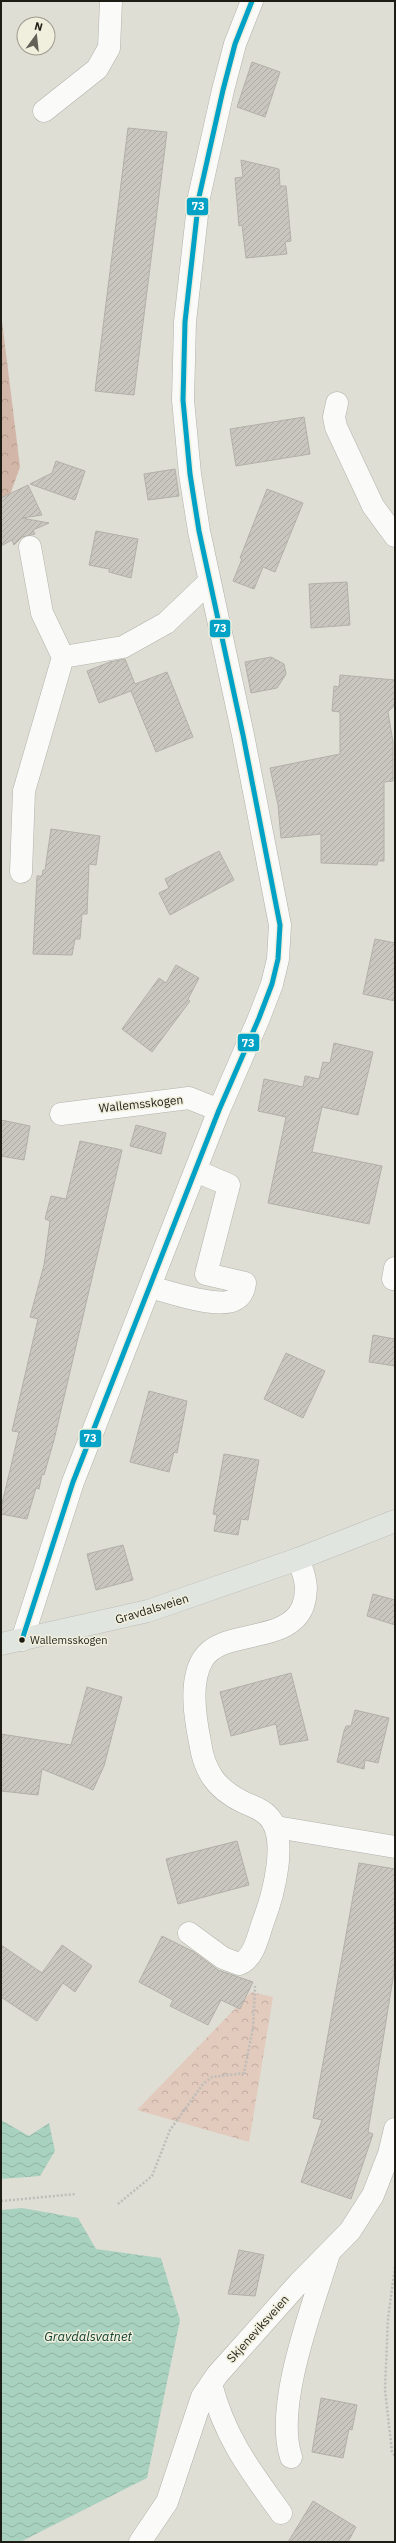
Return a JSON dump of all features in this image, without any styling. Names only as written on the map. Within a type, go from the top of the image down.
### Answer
[{"type":"main road","name":"Gravdalsveien","points":[[1,1644],[148,1612],[298,1559],[395,1522]]},
{"type":"street","points":[[44,111],[97,69],[110,48],[111,1]]},
{"type":"street","points":[[22,1640],[73,1482],[219,1110],[272,984],[278,959],[280,925],[243,734],[210,581],[190,474],[183,400],[185,322],[199,197],[211,139],[236,44],[252,1]]},
{"type":"street","points":[[336,403],[334,417],[336,427],[373,506],[395,536]]},
{"type":"street","points":[[20,872],[24,791],[63,657],[42,612],[30,547]]},
{"type":"street","points":[[63,657],[123,647],[166,624],[210,581]]},
{"type":"street","name":"Wallemsskogen","points":[[60,1114],[190,1098],[219,1110]]},
{"type":"street","points":[[150,1287],[215,1303],[229,1302],[238,1299],[243,1292],[245,1284],[206,1274],[229,1185],[196,1171]]},
{"type":"street","points":[[189,1933],[231,1962],[239,1964],[245,1962],[252,1952],[273,1892],[278,1853],[276,1827],[267,1815],[258,1808],[224,1791],[208,1772],[199,1740],[196,1681],[203,1658],[210,1652],[235,1641],[285,1627],[298,1616],[305,1600],[307,1582],[298,1559]]},
{"type":"street","points":[[276,1827],[395,1846]]},
{"type":"street","name":"Skjeneviksveien","points":[[140,2542],[167,2502],[200,2403],[211,2384],[298,2284],[350,2231],[374,2195],[389,2154],[395,2129]]},
{"type":"street","points":[[291,2457],[286,2442],[290,2389],[307,2322],[329,2254]]},
{"type":"street","points":[[211,2384],[218,2410],[231,2441],[281,2513]]},
{"type":"path","points":[[118,2204],[152,2176],[170,2130],[203,2084],[212,2077],[244,2073],[253,2028],[256,1996],[252,1952]]},
{"type":"path","points":[[1,2200],[76,2194]]},
{"type":"path","points":[[395,2267],[388,2318],[385,2390],[392,2452],[395,2456]]},
{"type":"green space","points":[[1,313],[20,467],[1,520]]},
{"type":"green space","points":[[251,1992],[273,1997],[249,2142],[137,2110]]},
{"type":"water","points":[[1,2120],[29,2136],[49,2123],[55,2151],[40,2176],[1,2179]]},
{"type":"water","name":"Gravdalsvatnet","points":[[22,2208],[78,2218],[96,2249],[161,2258],[180,2320],[147,2478],[20,2542],[1,2542],[1,2210]]},
{"type":"building","points":[[252,62],[280,72],[265,117],[237,107]]},
{"type":"building","points":[[128,128],[167,132],[134,395],[95,391]]},
{"type":"building","points":[[241,160],[279,169],[280,186],[286,186],[291,241],[285,242],[287,254],[246,258],[242,225],[239,226],[235,178],[243,177]]},
{"type":"building","points":[[304,417],[310,454],[236,466],[230,429]]},
{"type":"building","points":[[56,461],[85,471],[75,500],[30,484],[52,473]]},
{"type":"building","points":[[175,469],[179,496],[148,500],[144,474]]},
{"type":"building","points":[[28,485],[42,515],[22,518],[49,523],[33,530],[35,534],[22,537],[14,545],[12,540],[1,546],[1,498]]},
{"type":"building","points":[[267,489],[303,503],[275,572],[263,567],[254,589],[233,581],[242,559],[240,558]]},
{"type":"building","points":[[96,531],[138,539],[131,578],[109,572],[109,569],[89,565]]},
{"type":"building","points":[[347,582],[350,625],[311,628],[309,584]]},
{"type":"building","points":[[271,657],[284,664],[286,674],[277,688],[251,693],[245,662]]},
{"type":"building","points":[[125,659],[135,684],[167,672],[193,737],[156,752],[131,691],[99,703],[87,671],[110,662]]},
{"type":"building","points":[[340,675],[395,680],[395,705],[388,712],[393,742],[393,781],[384,782],[384,861],[378,861],[377,865],[321,863],[321,834],[281,838],[278,805],[270,768],[340,754],[340,712],[332,711],[334,686],[339,687]]},
{"type":"building","points":[[51,829],[100,836],[96,865],[89,864],[87,914],[82,914],[80,939],[75,939],[72,955],[33,954],[37,876],[42,876],[43,870],[45,870]]},
{"type":"building","points":[[219,851],[234,880],[170,915],[159,893],[169,888],[165,879]]},
{"type":"building","points":[[375,939],[395,943],[395,1001],[363,994]]},
{"type":"building","points":[[176,965],[199,978],[188,999],[190,1001],[152,1052],[122,1029],[159,978],[166,983]]},
{"type":"building","points":[[334,1043],[373,1052],[358,1115],[322,1107],[312,1152],[382,1166],[369,1224],[268,1203],[286,1117],[258,1111],[264,1079],[303,1087],[305,1076],[319,1079],[323,1062],[330,1063]]},
{"type":"building","points":[[1,1120],[30,1126],[24,1160],[1,1156]]},
{"type":"building","points":[[136,1125],[166,1133],[161,1154],[130,1146]]},
{"type":"building","points":[[80,1141],[122,1150],[54,1440],[44,1475],[42,1474],[39,1489],[36,1488],[27,1519],[1,1514],[1,1508],[19,1432],[12,1431],[38,1319],[30,1317],[44,1265],[50,1221],[45,1219],[51,1196],[66,1199]]},
{"type":"building","points":[[373,1335],[395,1339],[395,1366],[369,1362]]},
{"type":"building","points":[[286,1353],[325,1371],[303,1418],[264,1399]]},
{"type":"building","points":[[149,1391],[187,1401],[177,1453],[174,1452],[169,1472],[130,1462]]},
{"type":"building","points":[[224,1454],[259,1460],[248,1520],[241,1519],[238,1535],[214,1531],[217,1515],[213,1514]]},
{"type":"building","points":[[123,1545],[133,1580],[96,1590],[87,1554]]},
{"type":"building","points":[[373,1594],[395,1600],[395,1625],[367,1616]]},
{"type":"building","points":[[291,1673],[308,1740],[280,1745],[276,1724],[231,1736],[220,1692]]},
{"type":"building","points":[[87,1687],[122,1697],[104,1766],[93,1790],[42,1769],[38,1795],[1,1791],[1,1734],[71,1745]]},
{"type":"building","points":[[355,1710],[389,1718],[378,1763],[365,1760],[364,1769],[337,1762],[344,1731],[346,1726],[351,1726]]},
{"type":"building","points":[[237,1841],[249,1885],[178,1904],[166,1859]]},
{"type":"building","points":[[359,1863],[395,1869],[395,1966],[368,2132],[373,2134],[351,2199],[301,2182],[322,2120],[313,2118]]},
{"type":"building","points":[[162,1936],[194,1952],[218,1970],[253,1982],[240,2009],[221,2000],[208,2025],[170,2006],[173,2000],[139,1982]]},
{"type":"building","points":[[1,1945],[42,1973],[62,1945],[92,1966],[75,1992],[63,1983],[37,2021],[1,1997]]},
{"type":"building","points":[[239,2250],[264,2255],[255,2296],[228,2294]]},
{"type":"building","points":[[321,2398],[357,2405],[352,2430],[349,2429],[343,2458],[312,2452]]},
{"type":"building","points":[[313,2501],[356,2527],[348,2542],[288,2542]]},
{"type":"transit line","name":"73","points":[[22,1640],[73,1482],[219,1110],[259,1018],[272,984],[278,959],[280,925],[243,735],[199,531],[190,474],[183,400],[185,322],[199,197],[235,44],[252,1]]},
{"type":"place","name":"Wallemsskogen","points":[[22,1640]]}]
